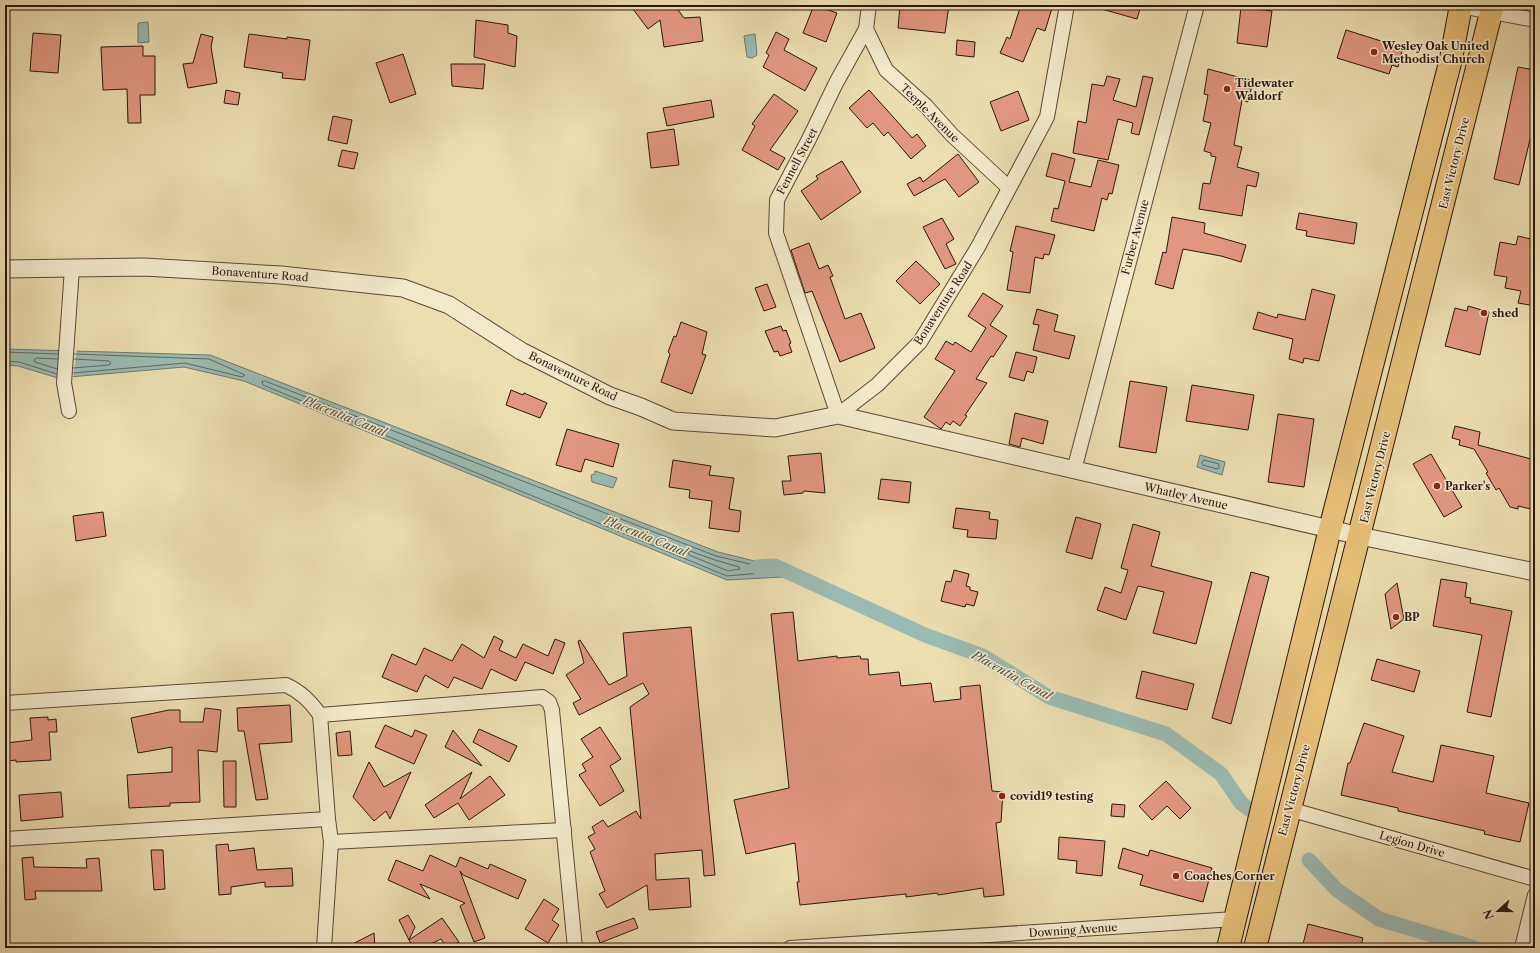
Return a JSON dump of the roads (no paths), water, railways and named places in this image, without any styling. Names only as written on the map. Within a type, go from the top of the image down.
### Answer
[{"type":"main road","points":[[1228,948],[1330,529],[1451,59],[1459,5]]},
{"type":"main road","name":"East Victory Drive","points":[[1255,948],[1493,9]]},
{"type":"main road","points":[[1235,919],[1244,924],[1247,932],[1244,948]]},
{"type":"street","name":"Fennell Street","points":[[838,415],[776,233],[777,200],[810,139],[836,83],[866,29],[869,5]]},
{"type":"street","name":"Bonaventure Road","points":[[5,269],[144,267],[282,275],[403,288],[449,305],[520,351],[610,396],[640,406],[673,421],[775,428],[838,415],[877,385],[920,342],[978,247],[1008,187],[1047,117],[1067,5]]},
{"type":"street","name":"Furber Avenue","points":[[1074,470],[1196,5]]},
{"type":"street","points":[[1459,5],[1493,9],[1535,20]]},
{"type":"street","name":"Teeple Avenue","points":[[866,29],[886,70],[926,106],[952,134],[1008,187]]},
{"type":"street","points":[[69,411],[64,383],[69,332],[72,268]]},
{"type":"street","name":"Whatley Avenue","points":[[838,415],[1360,536],[1535,572]]},
{"type":"street","points":[[5,703],[286,685],[300,692],[312,703],[320,715],[331,842],[324,948]]},
{"type":"street","points":[[320,715],[542,697],[549,702],[552,710],[575,948]]},
{"type":"street","name":"Legion Drive","points":[[1289,809],[1535,879]]},
{"type":"street","points":[[5,839],[328,819]]},
{"type":"street","points":[[331,842],[564,830]]},
{"type":"street","points":[[1522,948],[1535,895]]},
{"type":"street","name":"Downing Avenue","points":[[790,948],[1235,919]]},
{"type":"water","points":[[148,22],[149,42],[138,43],[138,23]]},
{"type":"water","points":[[755,34],[757,55],[752,58],[747,57],[744,36]]},
{"type":"water","points":[[5,349],[210,355],[718,552],[775,566],[925,635],[782,577],[727,580],[244,381],[184,367],[58,378],[18,366],[5,365]]},
{"type":"water","points":[[1200,455],[1225,462],[1222,475],[1197,467]]},
{"type":"water","points":[[595,471],[617,478],[613,488],[592,482],[591,475],[595,474]]},
{"type":"waterway","name":"Placentia Canal","points":[[757,567],[775,566],[925,635],[983,656],[1049,697],[1166,734],[1221,774],[1241,803],[1249,809]]},
{"type":"waterway","name":"Placentia Canal","points":[[1309,860],[1337,890],[1379,919],[1475,948]]},
{"type":"place","name":"Wesley Oak United Methodist Church","points":[[1374,52]]},
{"type":"place","name":"Tidewater Waldorf","points":[[1227,89]]},
{"type":"place","name":"shed","points":[[1484,313]]},
{"type":"place","name":"Parker's","points":[[1437,486]]},
{"type":"place","name":"BP","points":[[1396,617]]},
{"type":"place","name":"covid19 testing","points":[[1002,796]]},
{"type":"place","name":"Coaches Corner","points":[[1176,876]]}]
